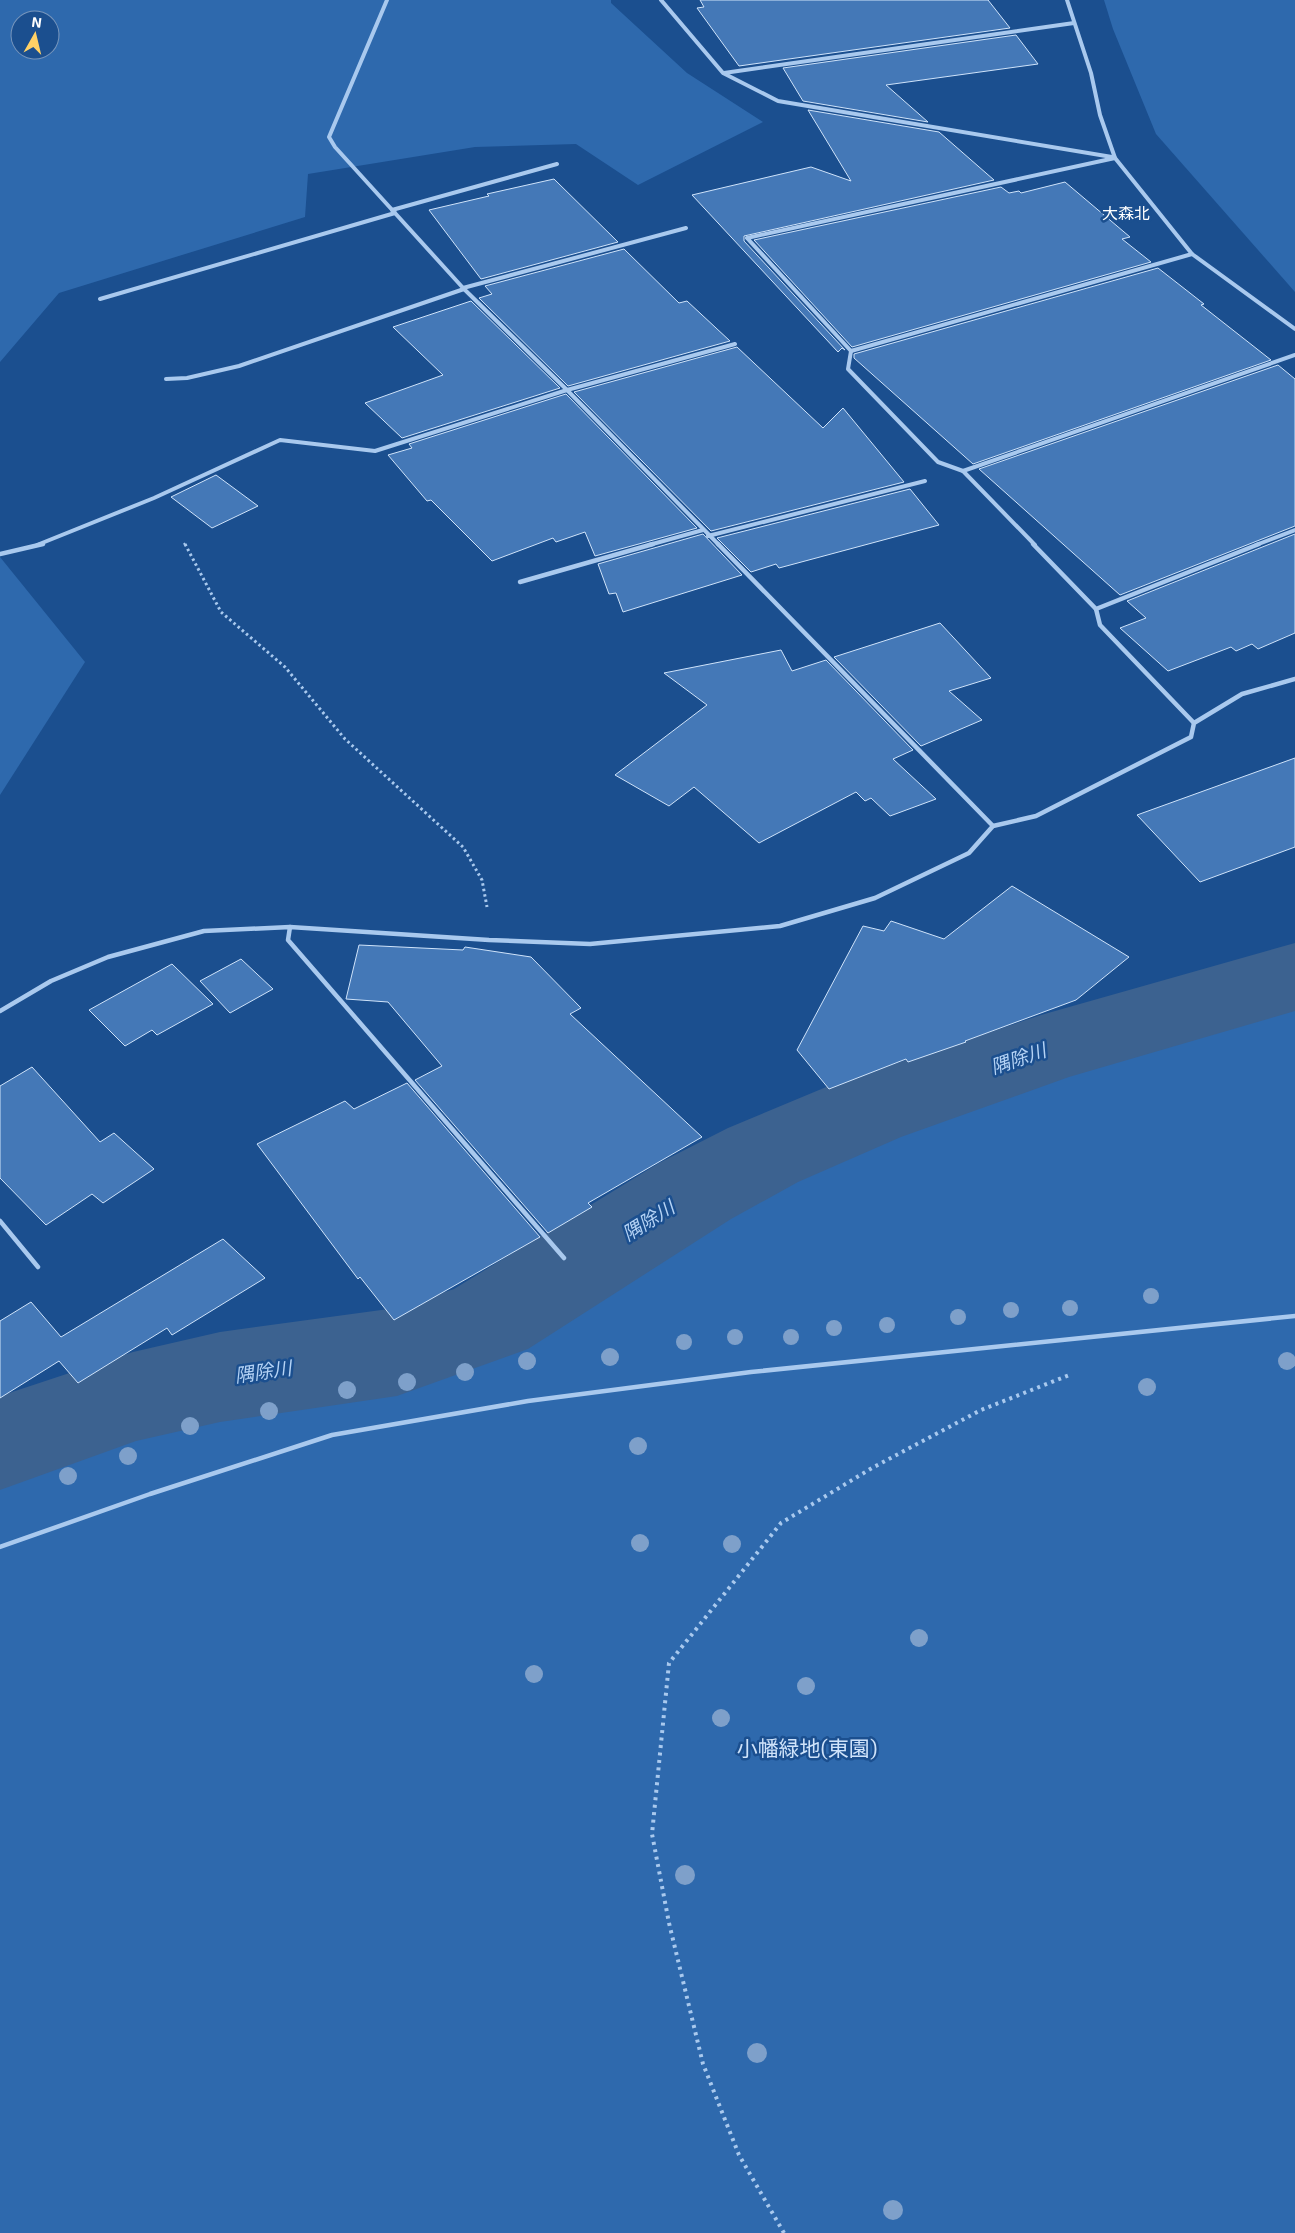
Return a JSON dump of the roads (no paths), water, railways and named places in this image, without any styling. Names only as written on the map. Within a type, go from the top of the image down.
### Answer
[{"type":"street","points":[[387,0],[329,137],[335,147],[463,289],[568,390],[702,530],[992,826]]},
{"type":"street","points":[[661,0],[723,73],[778,102],[1115,158]]},
{"type":"street","points":[[1067,0],[1090,73],[1100,115],[1115,158],[1192,254],[1295,329]]},
{"type":"street","points":[[723,73],[1074,23]]},
{"type":"street","points":[[851,351],[747,238],[1115,158]]},
{"type":"street","points":[[100,300],[557,164]]},
{"type":"street","points":[[166,380],[186,378],[239,366],[463,289],[686,228]]},
{"type":"street","points":[[851,351],[1192,254]]},
{"type":"street","points":[[0,554],[43,544],[154,498],[280,440],[375,451],[568,390],[735,344]]},
{"type":"street","points":[[851,351],[848,369],[938,462],[963,471],[1096,609],[1100,625],[1194,723]]},
{"type":"street","points":[[963,471],[1295,355]]},
{"type":"street","points":[[708,536],[925,481]]},
{"type":"street","points":[[520,582],[702,530]]},
{"type":"street","points":[[1096,609],[1295,530]]},
{"type":"street","points":[[0,1011],[51,981],[108,957],[204,931],[290,927],[489,940],[590,944],[780,926],[875,898],[969,853],[992,826],[1036,816],[1191,738],[1194,723],[1242,694],[1295,679]]},
{"type":"street","points":[[290,927],[288,940],[564,1258]]},
{"type":"street","points":[[0,1221],[38,1267]]},
{"type":"lane","points":[[0,1547],[150,1494],[332,1435],[528,1401],[760,1371],[1295,1316]]},
{"type":"waterway","name":"隅除川","points":[[0,1443],[133,1397],[220,1377],[397,1352],[491,1319],[695,1191],[763,1155],[866,1111],[1041,1050],[1295,977]]},
{"type":"district","name":"大森北","points":[[1126,212]]},
{"type":"park label","name":"小幡緑地(東園)","points":[[807,1747]]}]
